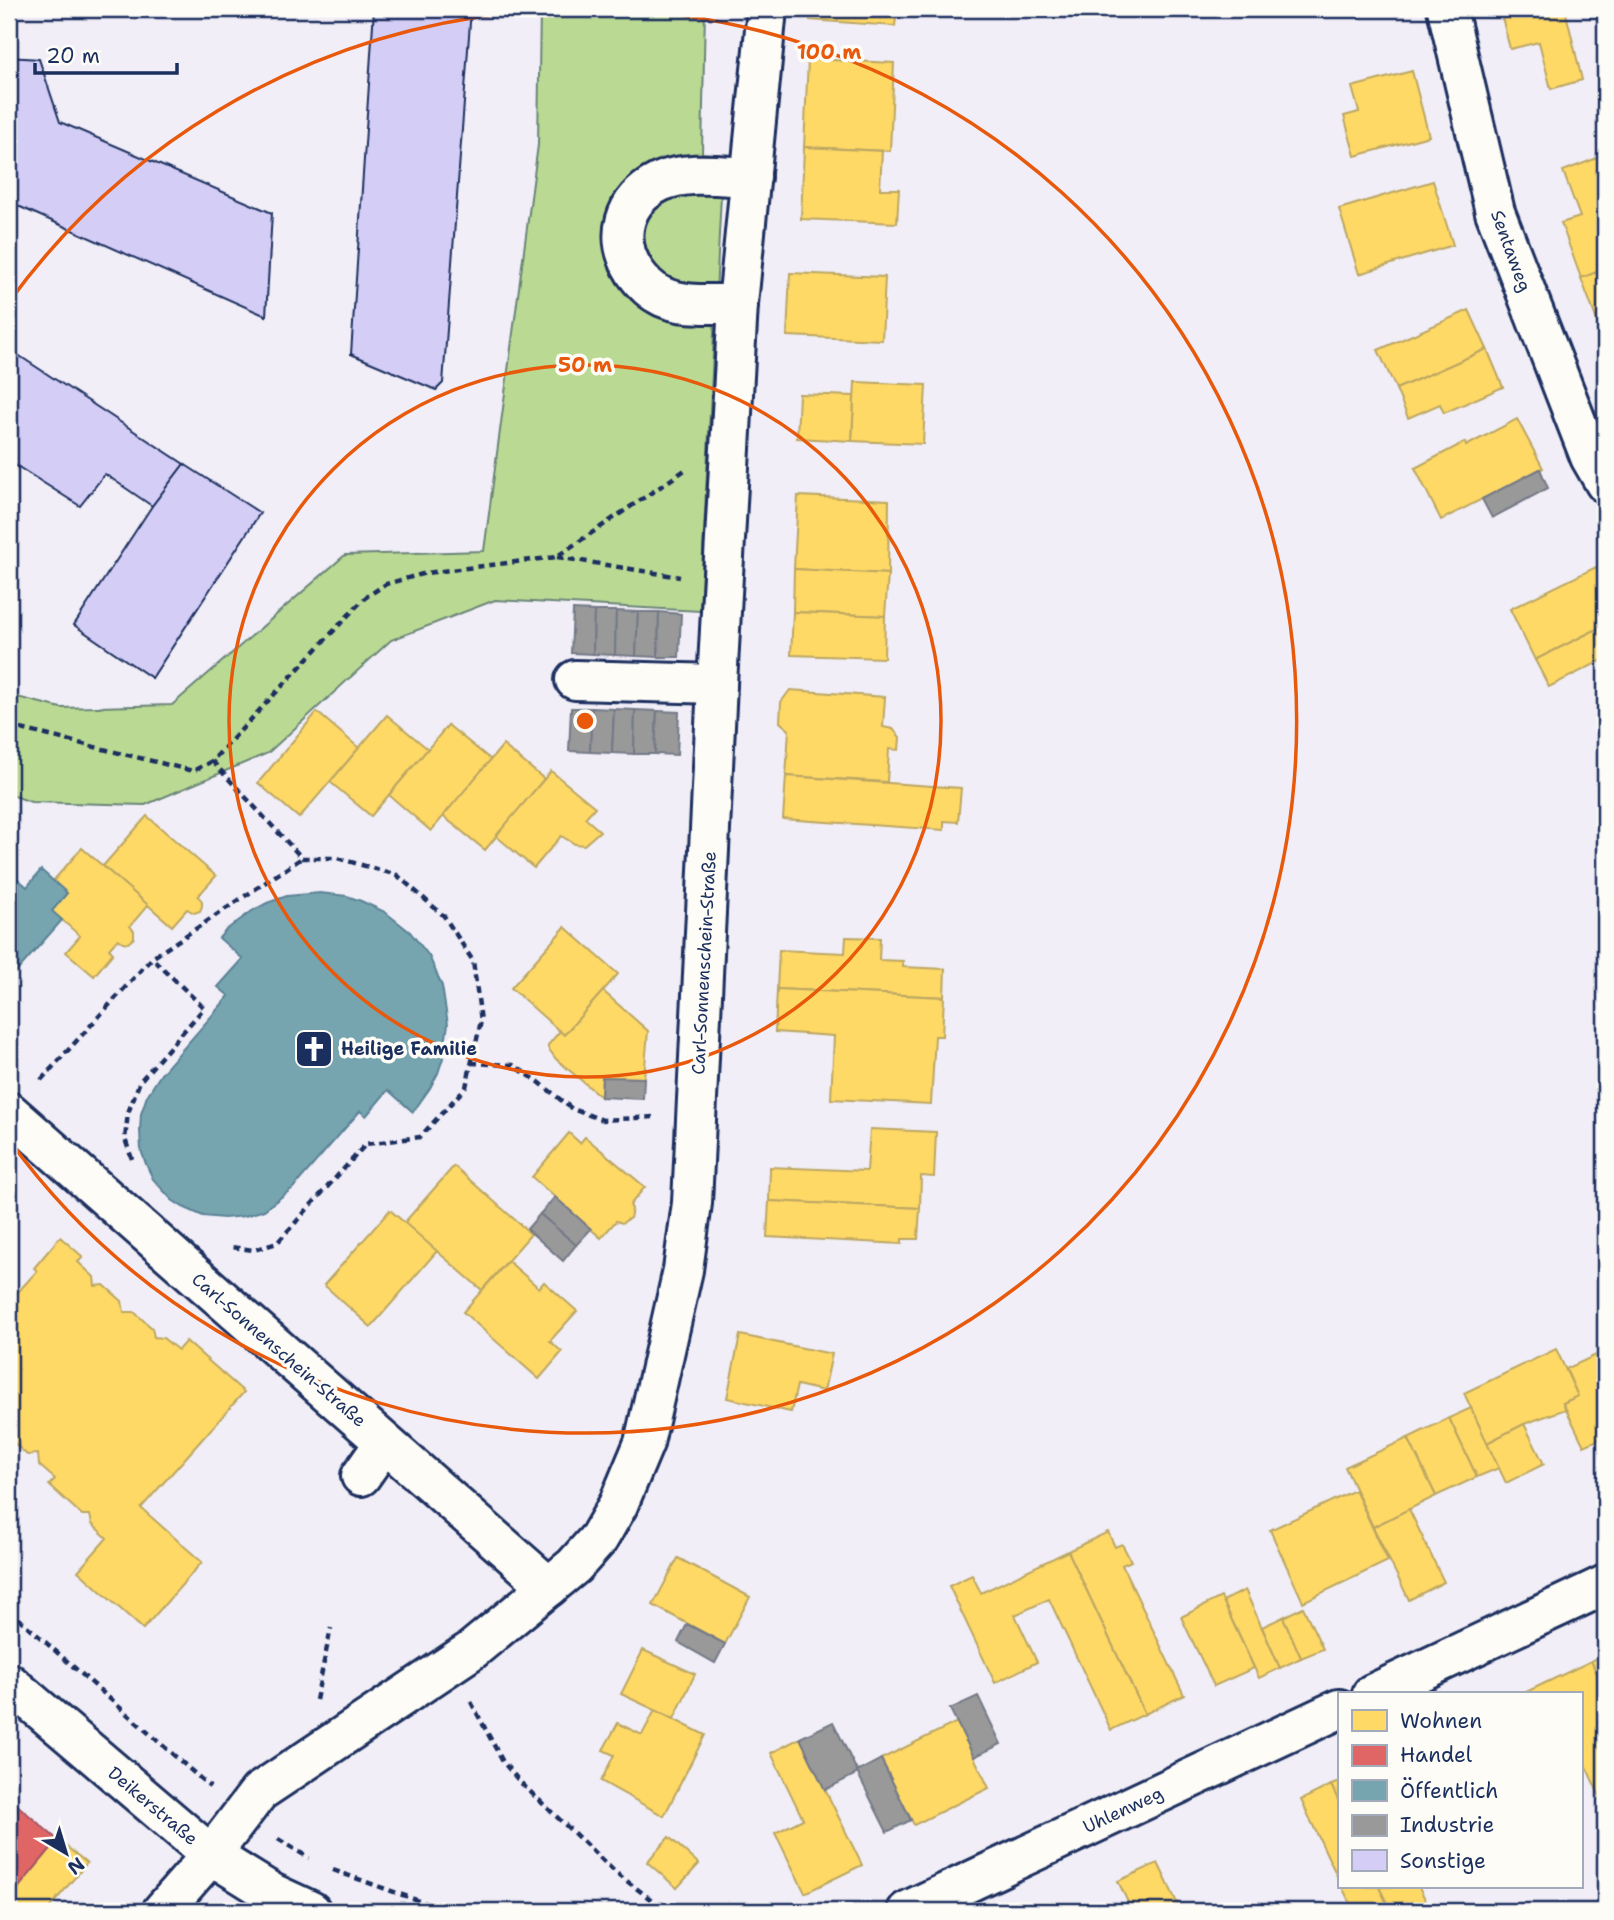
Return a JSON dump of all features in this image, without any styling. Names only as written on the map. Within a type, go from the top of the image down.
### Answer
[{"type":"street","name":"Carl-Sonnenschein-Straße","points":[[162,1911],[211,1855],[259,1792],[472,1650],[574,1566],[599,1538],[618,1504],[644,1443],[683,1270],[692,1203],[738,304],[767,9]]},
{"type":"street","name":"Sentaweg","points":[[1447,9],[1495,212],[1590,457],[1605,483]]},
{"type":"street","points":[[738,304],[680,303],[660,296],[642,282],[631,266],[622,242],[627,215],[634,204],[641,194],[662,181],[684,176],[751,177]]},
{"type":"street","points":[[575,680],[717,684]]},
{"type":"street","name":"Carl-Sonnenschein-Straße","points":[[10,1112],[549,1587]]},
{"type":"street","points":[[361,1476],[384,1443]]},
{"type":"street","points":[[1376,1692],[1605,1585]]},
{"type":"street","name":"Deikerstraße","points":[[9,1683],[211,1855],[272,1892],[311,1911]]},
{"type":"street","name":"Uhlenweg","points":[[907,1911],[1338,1709]]},
{"type":"path","points":[[556,557],[730,440]]},
{"type":"path","points":[[9,726],[193,771],[212,761],[366,597],[386,584],[426,573],[556,557],[681,577],[722,598]]},
{"type":"path","points":[[212,761],[302,858]]},
{"type":"path","points":[[10,1112],[152,958],[302,858],[337,859],[397,876],[444,916],[473,961],[481,1021],[466,1087],[420,1137],[366,1144],[276,1243],[254,1250],[229,1247]]},
{"type":"path","points":[[132,1161],[125,1139],[128,1113],[141,1081],[204,1008],[152,958]]},
{"type":"path","points":[[471,1063],[513,1065],[540,1082],[572,1109],[603,1120],[645,1117],[697,1118]]},
{"type":"path","points":[[303,1763],[331,1628]]},
{"type":"path","points":[[451,1664],[503,1762],[520,1782],[615,1872],[666,1911]]},
{"type":"green space","points":[[540,9],[705,9],[702,153],[723,155],[700,611],[495,600],[391,640],[268,753],[145,805],[31,802],[9,794],[9,695],[61,708],[172,705],[345,555],[484,551],[538,145]]},
{"type":"building: Wohnen","points":[[811,9],[897,9],[895,26],[810,20]]},
{"type":"building: Wohnen","points":[[1290,9],[1321,9],[1293,17]]},
{"type":"building: Wohnen","points":[[1500,9],[1565,9],[1582,80],[1551,89],[1539,42],[1510,49]]},
{"type":"building: Wohnen","points":[[808,59],[894,63],[890,151],[804,147]]},
{"type":"building: Wohnen","points":[[1412,71],[1429,136],[1355,156],[1344,116],[1359,112],[1352,87]]},
{"type":"building: Wohnen","points":[[804,147],[882,151],[880,189],[899,189],[897,223],[801,219]]},
{"type":"building: Wohnen","points":[[1605,155],[1605,269],[1581,278],[1561,223],[1580,217],[1563,171]]},
{"type":"building: Wohnen","points":[[1433,181],[1453,245],[1359,274],[1339,209]]},
{"type":"building: Wohnen","points":[[1605,269],[1605,333],[1602,334],[1581,278]]},
{"type":"building: Wohnen","points":[[790,273],[885,277],[882,340],[787,336]]},
{"type":"building: Wohnen","points":[[1469,310],[1487,349],[1396,389],[1378,350]]},
{"type":"building: Wohnen","points":[[1487,349],[1503,387],[1444,413],[1440,404],[1408,418],[1396,389]]},
{"type":"building: Wohnen","points":[[855,382],[926,385],[923,444],[852,441]]},
{"type":"building: Wohnen","points":[[799,394],[854,396],[852,441],[797,438]]},
{"type":"building: Wohnen","points":[[1517,419],[1543,468],[1441,520],[1415,468],[1465,442],[1466,446]]},
{"type":"building: Wohnen","points":[[798,496],[889,500],[888,574],[794,569]]},
{"type":"building: Wohnen","points":[[1596,567],[1605,586],[1605,625],[1535,660],[1510,609]]},
{"type":"building: Wohnen","points":[[794,569],[888,574],[885,616],[793,612]]},
{"type":"building: Wohnen","points":[[793,612],[885,616],[884,658],[791,655]]},
{"type":"building: Wohnen","points":[[1605,625],[1605,659],[1549,687],[1535,660]]},
{"type":"building: Wohnen","points":[[790,690],[885,697],[883,727],[893,729],[900,737],[899,750],[889,749],[887,782],[786,776],[789,730],[780,722],[781,702]]},
{"type":"building: Wohnen","points":[[317,712],[359,748],[299,818],[258,783]]},
{"type":"building: Wohnen","points":[[387,715],[428,749],[371,816],[330,782]]},
{"type":"building: Wohnen","points":[[448,725],[491,760],[431,831],[389,795]]},
{"type":"building: Wohnen","points":[[503,745],[544,779],[485,850],[443,816]]},
{"type":"building: Wohnen","points":[[551,771],[595,807],[585,818],[600,831],[584,845],[575,844],[561,836],[534,868],[496,836]]},
{"type":"building: Wohnen","points":[[786,776],[961,788],[958,822],[944,821],[944,830],[783,819]]},
{"type":"building: Wohnen","points":[[1605,780],[1605,799],[1597,784]]},
{"type":"building: Wohnen","points":[[147,816],[216,876],[198,896],[202,901],[200,911],[194,913],[187,909],[172,926],[103,866]]},
{"type":"building: Wohnen","points":[[82,848],[148,905],[130,926],[134,931],[134,938],[128,943],[118,939],[109,949],[113,953],[94,976],[66,952],[80,936],[52,911],[67,893],[53,881]]},
{"type":"building: Wohnen","points":[[565,927],[618,974],[564,1035],[511,988]]},
{"type":"building: Wohnen","points":[[846,937],[880,938],[879,960],[903,961],[903,967],[945,969],[944,997],[777,989],[779,950],[845,953]]},
{"type":"building: Wohnen","points":[[777,989],[944,997],[942,1036],[935,1036],[931,1104],[831,1099],[834,1036],[775,1032]]},
{"type":"building: Wohnen","points":[[603,991],[648,1031],[644,1078],[602,1077],[601,1097],[556,1059],[548,1045],[560,1031],[564,1035]]},
{"type":"building: Wohnen","points":[[870,1129],[936,1132],[934,1177],[921,1176],[920,1208],[769,1201],[770,1167],[867,1171]]},
{"type":"building: Wohnen","points":[[569,1133],[580,1143],[585,1137],[645,1187],[630,1205],[630,1218],[622,1223],[616,1221],[601,1238],[532,1177]]},
{"type":"building: Wohnen","points":[[454,1166],[531,1234],[482,1290],[404,1223]]},
{"type":"building: Wohnen","points":[[769,1201],[920,1208],[918,1239],[902,1239],[902,1244],[767,1237]]},
{"type":"building: Wohnen","points":[[390,1210],[437,1251],[371,1327],[324,1285]]},
{"type":"building: Wohnen","points":[[60,1237],[83,1257],[78,1262],[94,1277],[95,1286],[104,1285],[122,1301],[124,1312],[134,1312],[152,1328],[154,1337],[163,1338],[178,1350],[186,1341],[244,1392],[141,1508],[202,1562],[143,1629],[78,1571],[107,1538],[92,1524],[90,1515],[82,1515],[49,1485],[55,1479],[39,1465],[38,1454],[27,1455],[10,1439],[9,1302],[37,1271],[34,1268]]},
{"type":"building: Wohnen","points":[[508,1261],[539,1288],[544,1282],[577,1311],[550,1341],[562,1352],[539,1379],[463,1312]]},
{"type":"building: Wohnen","points":[[740,1335],[832,1354],[824,1391],[797,1385],[791,1412],[727,1398]]},
{"type":"building: Wohnen","points":[[1556,1349],[1578,1396],[1563,1403],[1566,1409],[1524,1424],[1487,1443],[1464,1393]]},
{"type":"building: Wohnen","points":[[1605,1351],[1605,1368],[1598,1354]]},
{"type":"building: Wohnen","points":[[1598,1354],[1605,1368],[1605,1450],[1600,1439],[1584,1446],[1563,1403],[1578,1396],[1566,1369]]},
{"type":"building: Wohnen","points":[[1471,1408],[1499,1468],[1477,1477],[1449,1418]]},
{"type":"building: Wohnen","points":[[1449,1418],[1477,1477],[1436,1496],[1408,1438]]},
{"type":"building: Wohnen","points":[[1524,1424],[1544,1464],[1506,1483],[1487,1443]]},
{"type":"building: Wohnen","points":[[1408,1438],[1436,1496],[1373,1527],[1345,1467]]},
{"type":"building: Wohnen","points":[[1355,1490],[1388,1561],[1303,1602],[1270,1530]]},
{"type":"building: Wohnen","points":[[1409,1509],[1444,1582],[1409,1600],[1373,1527]]},
{"type":"building: Wohnen","points":[[1108,1532],[1115,1547],[1122,1544],[1131,1561],[1122,1565],[1184,1695],[1145,1714],[1068,1551]]},
{"type":"building: Wohnen","points":[[1068,1551],[1145,1714],[1111,1730],[1049,1599],[1015,1615],[1037,1662],[995,1683],[949,1586],[972,1575],[981,1593]]},
{"type":"building: Wohnen","points":[[678,1558],[750,1597],[725,1644],[653,1605]]},
{"type":"building: Wohnen","points":[[1245,1590],[1280,1668],[1259,1678],[1223,1601]]},
{"type":"building: Wohnen","points":[[1221,1597],[1254,1668],[1214,1686],[1181,1617]]},
{"type":"building: Wohnen","points":[[1303,1607],[1323,1649],[1301,1658],[1283,1617]]},
{"type":"building: Wohnen","points":[[1283,1617],[1301,1658],[1280,1668],[1262,1627]]},
{"type":"building: Wohnen","points":[[643,1650],[695,1674],[674,1719],[621,1694]]},
{"type":"building: Wohnen","points":[[1605,1654],[1605,1690],[1591,1661]]},
{"type":"building: Wohnen","points":[[1591,1661],[1605,1690],[1605,1807],[1582,1758],[1582,1692],[1526,1692]]},
{"type":"building: Wohnen","points":[[655,1710],[705,1735],[664,1816],[601,1781],[614,1755],[603,1750],[618,1723],[642,1735]]},
{"type":"building: Wohnen","points":[[957,1722],[989,1788],[914,1825],[881,1759]]},
{"type":"building: Wohnen","points":[[800,1738],[862,1865],[805,1893],[775,1833],[803,1819],[771,1753]]},
{"type":"building: Wohnen","points":[[1338,1782],[1338,1800],[1331,1785]]},
{"type":"building: Wohnen","points":[[1331,1785],[1338,1800],[1338,1878],[1301,1800]]},
{"type":"building: Wohnen","points":[[669,1837],[699,1864],[677,1888],[647,1862]]},
{"type":"building: Wohnen","points":[[58,1840],[87,1863],[47,1911],[9,1911],[9,1899]]},
{"type":"building: Wohnen","points":[[1158,1863],[1181,1911],[1132,1911],[1118,1881]]},
{"type":"building: Wohnen","points":[[1342,1888],[1380,1888],[1391,1911],[1354,1911]]},
{"type":"building: Wohnen","points":[[1380,1888],[1420,1888],[1431,1911],[1391,1911]]},
{"type":"building: Handel","points":[[9,1798],[58,1840],[9,1899]]},
{"type":"building: Öffentlich","points":[[41,870],[67,893],[52,911],[62,920],[9,980],[9,871],[27,887]]},
{"type":"building: Öffentlich","name":"Heilige Familie","points":[[320,893],[347,896],[385,912],[410,932],[429,956],[442,986],[448,1024],[438,1073],[413,1112],[388,1090],[366,1116],[360,1111],[293,1188],[264,1210],[245,1216],[203,1216],[172,1200],[153,1179],[146,1164],[141,1150],[140,1130],[141,1114],[147,1096],[161,1074],[229,996],[218,987],[243,959],[219,938],[252,911],[267,903],[287,896]]},
{"type":"building: Industrie","points":[[1540,469],[1548,488],[1492,518],[1482,499]]},
{"type":"building: Industrie","points":[[573,610],[594,611],[593,654],[571,653]]},
{"type":"building: Industrie","points":[[594,611],[616,611],[615,655],[593,654]]},
{"type":"building: Industrie","points":[[616,611],[638,612],[636,656],[615,655]]},
{"type":"building: Industrie","points":[[638,612],[659,612],[658,657],[636,656]]},
{"type":"building: Industrie","points":[[659,612],[681,614],[679,657],[658,657]]},
{"type":"building: Industrie","points":[[571,708],[592,708],[590,752],[569,751]]},
{"type":"building: Industrie","points":[[592,708],[614,709],[612,753],[590,752]]},
{"type":"building: Industrie","points":[[614,709],[635,710],[634,754],[612,753]]},
{"type":"building: Industrie","points":[[635,710],[657,711],[655,754],[634,754]]},
{"type":"building: Industrie","points":[[657,711],[679,712],[677,755],[655,754]]},
{"type":"building: Industrie","points":[[602,1077],[644,1078],[643,1099],[601,1097]]},
{"type":"building: Industrie","points":[[555,1197],[591,1229],[576,1245],[540,1214]]},
{"type":"building: Industrie","points":[[540,1214],[576,1245],[563,1261],[527,1229]]},
{"type":"building: Industrie","points":[[687,1624],[725,1644],[715,1663],[678,1642]]},
{"type":"building: Industrie","points":[[978,1696],[1001,1744],[974,1757],[950,1709]]},
{"type":"building: Industrie","points":[[833,1722],[858,1773],[825,1790],[800,1738]]},
{"type":"building: Industrie","points":[[881,1759],[911,1820],[887,1832],[857,1772]]},
{"type":"building: Sonstige","points":[[374,9],[471,9],[443,383],[436,390],[351,354]]},
{"type":"building: Sonstige","points":[[9,57],[39,59],[60,122],[272,213],[266,316],[9,202]]},
{"type":"building: Sonstige","points":[[9,349],[184,464],[152,506],[105,474],[80,506],[9,461]]},
{"type":"building: Sonstige","points":[[184,464],[260,513],[152,678],[74,625],[152,506]]},
{"type":"place","name":"Heilige Familie","points":[[314,1049]]}]
